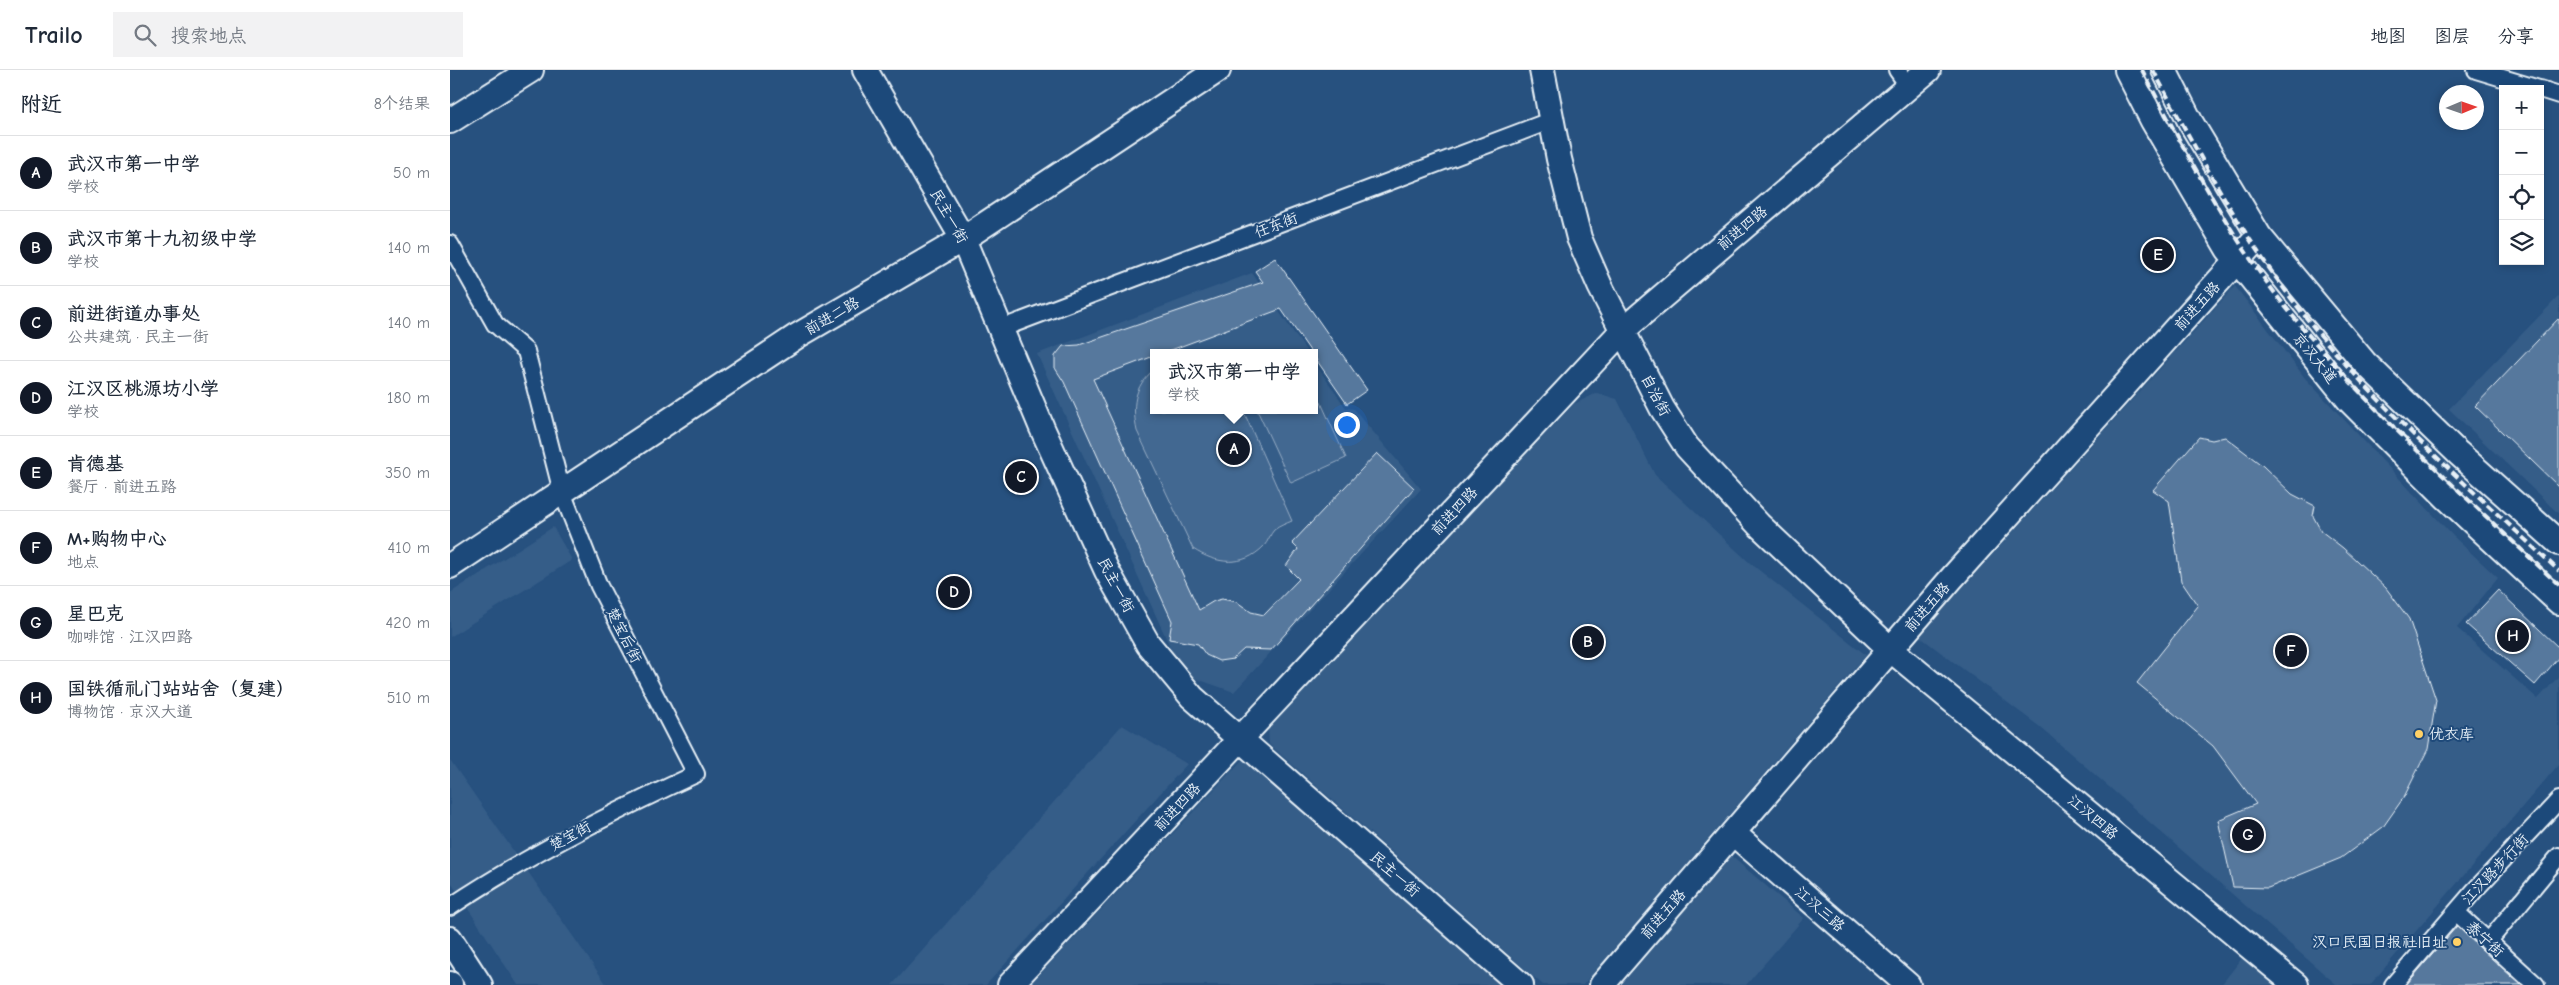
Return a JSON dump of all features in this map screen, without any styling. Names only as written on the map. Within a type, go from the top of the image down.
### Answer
[{"type":"street","points":[[450,121],[531,70]]},
{"type":"street","name":"民主一街","points":[[865,70],[963,239],[1042,428],[1107,570],[1148,644],[1192,697],[1521,985]]},
{"type":"street","name":"自治街","points":[[1542,70],[1559,159],[1580,238],[1600,286],[1662,408],[1687,447],[1759,525],[1890,649]]},
{"type":"street","name":"前进四路","points":[[1010,985],[1623,330],[1903,78],[1928,70]]},
{"type":"street","name":"京汉大道","points":[[2127,70],[2153,121],[2228,249],[2349,400],[2447,498],[2559,602]]},
{"type":"street","points":[[2164,70],[2191,123],[2259,236],[2364,362],[2458,453],[2559,543]]},
{"type":"street","points":[[2476,70],[2527,85]]},
{"type":"street","name":"前进二路","points":[[450,566],[797,336],[963,239],[1213,72]]},
{"type":"street","points":[[2544,90],[2559,95]]},
{"type":"street","name":"任东街","points":[[1000,329],[1552,120]]},
{"type":"street","name":"前进五路","points":[[1602,985],[1890,649],[2259,236]]},
{"type":"street","name":"楚宝后街","points":[[450,244],[495,324],[526,351],[562,492],[599,586],[696,774]]},
{"type":"street","name":"江汉四路","points":[[1890,649],[2296,985]]},
{"type":"street","name":"楚宝街","points":[[450,907],[495,877],[618,810],[696,774]]},
{"type":"street","name":"江汉路步行街","points":[[2393,985],[2456,912],[2559,800]]},
{"type":"street","name":"江汉三路","points":[[1733,833],[1908,985]]},
{"type":"street","points":[[2488,942],[2553,875],[2559,856]]},
{"type":"street","name":"泰宁街","points":[[2456,912],[2536,985]]},
{"type":"street","points":[[450,938],[480,985]]},
{"type":"shaded area","points":[[1252,273],[1305,349],[1150,349],[1150,414],[1318,414],[1318,368],[1346,408],[1354,409],[1421,489],[1234,692],[1194,678],[1177,662],[1037,354]]},
{"type":"shaded area","points":[[2235,286],[2305,378],[2454,537],[2498,578],[2457,628],[2538,699],[2559,676],[2559,764],[2370,985],[2337,985],[2040,727],[1919,636]]},
{"type":"shaded area","points":[[2559,296],[2559,514],[2449,409]]},
{"type":"shaded area","points":[[1150,373],[1150,414],[1245,414],[1292,521],[1274,530],[1264,546],[1256,553],[1238,561],[1229,561],[1211,558],[1193,549],[1137,431],[1136,398],[1138,390]]},
{"type":"shaded area","points":[[1597,393],[1617,399],[1655,475],[1750,563],[1866,655],[1583,985],[1543,985],[1269,744],[1268,727],[1574,404]]},
{"type":"shaded area","points":[[1318,396],[1346,458],[1291,483],[1259,414],[1318,414]]},
{"type":"shaded area","points":[[553,527],[572,560],[450,637],[450,593]]},
{"type":"shaded area","points":[[1122,725],[1187,764],[986,985],[892,985]]},
{"type":"shaded area","points":[[1244,758],[1502,985],[1030,985]]},
{"type":"shaded area","points":[[450,760],[607,985],[518,985],[450,881]]},
{"type":"shaded area","points":[[1731,856],[1804,918],[1746,985],[1621,985]]},
{"type":"shaded area","points":[[2243,957],[2277,985],[2221,985]]},
{"type":"building","points":[[1275,258],[1367,390],[1347,404],[1318,362],[1318,349],[1309,349],[1281,309],[1174,349],[1150,349],[1150,358],[1093,379],[1199,610],[1214,601],[1222,599],[1237,602],[1251,612],[1264,615],[1299,579],[1286,566],[1298,549],[1292,543],[1377,453],[1414,488],[1271,650],[1244,649],[1233,659],[1219,661],[1206,655],[1198,644],[1169,639],[1172,621],[1064,382],[1055,368],[1055,356],[1063,346],[1079,345],[1263,282],[1255,271]]},
{"type":"building","points":[[2559,318],[2559,487],[2475,406]]},
{"type":"building","points":[[2199,437],[2212,440],[2225,437],[2263,466],[2292,494],[2315,506],[2313,516],[2321,531],[2343,548],[2386,588],[2409,619],[2436,700],[2428,749],[2404,797],[2383,827],[2341,858],[2268,888],[2233,887],[2218,820],[2256,804],[2213,746],[2137,683],[2198,606],[2181,581],[2169,501],[2153,490]]},
{"type":"building","points":[[2498,590],[2559,648],[2559,657],[2535,685],[2466,624]]},
{"type":"building","name":"汉口民国日报社旧址","points":[[2457,926],[2481,949],[2521,985],[2406,985]]},
{"type":"railway","points":[[2142,70],[2226,221],[2244,250],[2284,305],[2315,343],[2382,415],[2559,585]]},
{"type":"railway","points":[[2153,70],[2215,183],[2266,264],[2315,329],[2347,366],[2416,437],[2559,571]]},
{"type":"place","name":"肯德基","points":[[2158,255]]},
{"type":"place","name":"武汉市第一中学","points":[[1234,449]]},
{"type":"place","name":"前进街道办事处","points":[[1021,477]]},
{"type":"place","name":"江汉区桃源坊小学","points":[[954,592]]},
{"type":"place","name":"国铁循礼门站站舍（复建）","points":[[2513,636]]},
{"type":"place","name":"武汉市第十九初级中学","points":[[1588,642]]},
{"type":"place","name":"M+购物中心","points":[[2291,651]]},
{"type":"place","name":"优衣库","points":[[2419,734]]},
{"type":"place","name":"星巴克","points":[[2248,835]]},
{"type":"place","name":"汉口民国日报社旧址","points":[[2457,942]]}]
